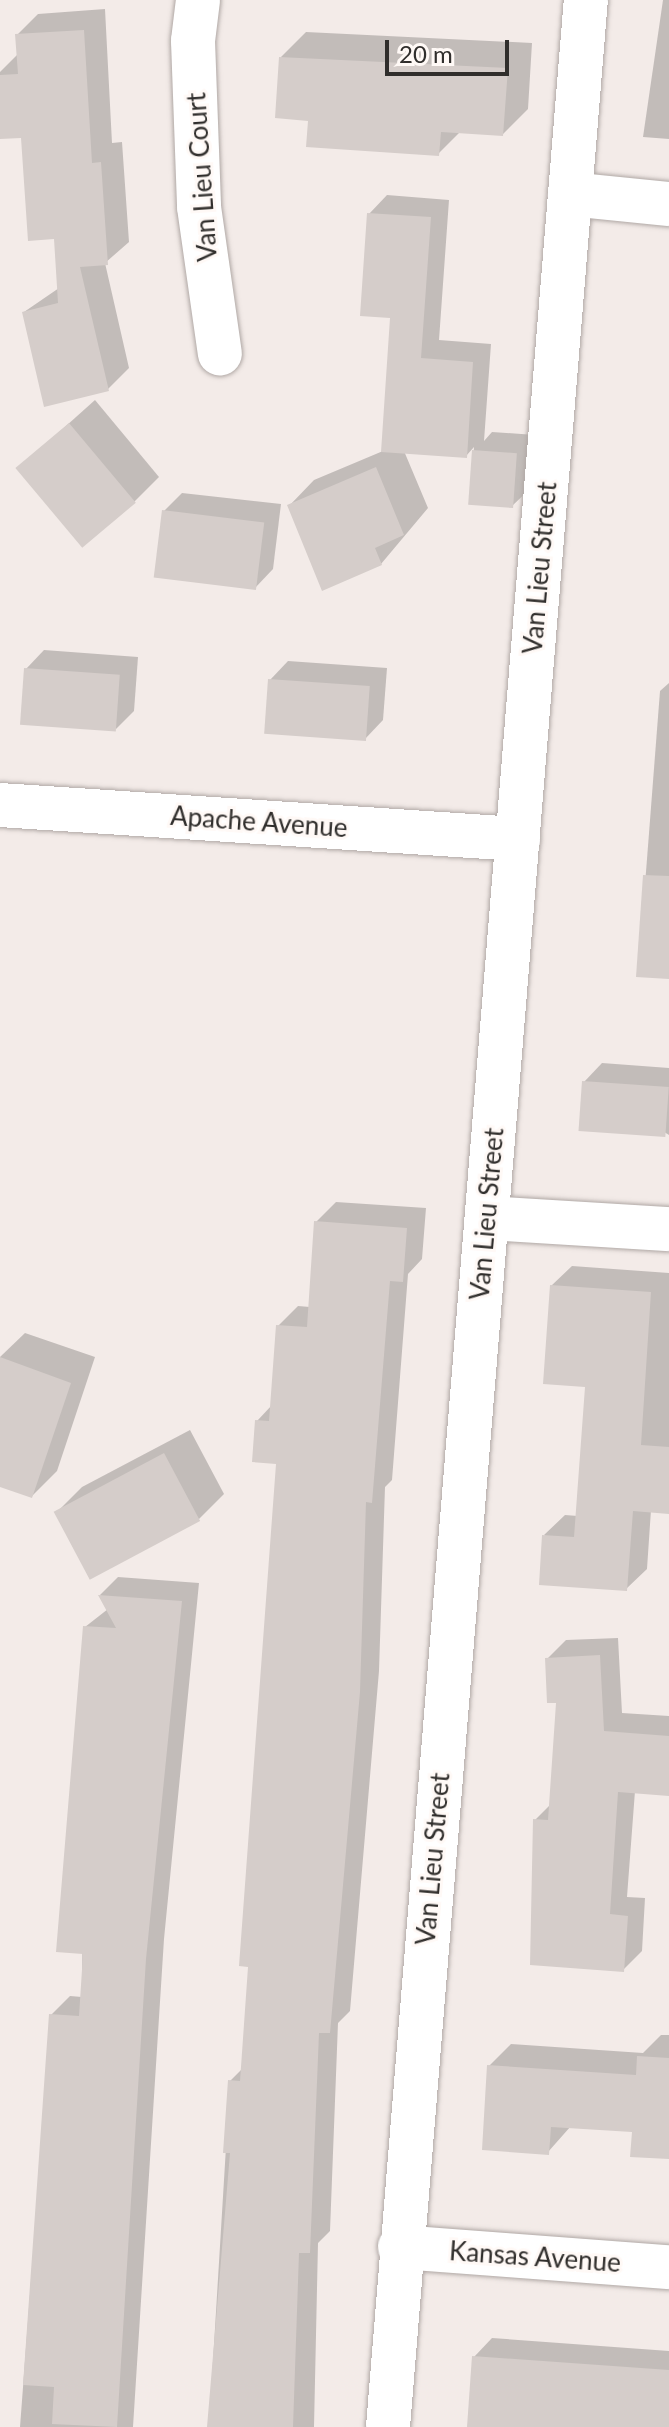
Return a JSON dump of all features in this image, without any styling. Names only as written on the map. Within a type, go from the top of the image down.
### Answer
[{"type":"street","name":"Van Lieu Court","points":[[198,0],[199,207],[220,354]]},
{"type":"street","name":"Van Lieu Street","points":[[388,2427],[400,2247],[586,0]]},
{"type":"street","points":[[570,194],[669,204]]},
{"type":"street","name":"Apache Avenue","points":[[0,805],[518,839]]},
{"type":"street","points":[[487,1218],[669,1229]]},
{"type":"street","name":"Kansas Avenue","points":[[400,2247],[669,2267]]},
{"type":"building","points":[[84,30],[92,163],[101,162],[108,265],[80,267],[109,391],[44,407],[22,312],[58,303],[54,239],[28,241],[21,138],[0,139],[0,75],[18,74],[15,34]]},
{"type":"building","points":[[279,57],[508,68],[503,136],[441,132],[439,156],[306,147],[308,121],[275,118]]},
{"type":"building","points":[[367,213],[431,217],[421,358],[473,362],[467,458],[381,452],[390,318],[360,316]]},
{"type":"building","points":[[69,423],[136,503],[82,548],[15,468]]},
{"type":"building","points":[[472,450],[517,453],[513,508],[468,505]]},
{"type":"building","points":[[376,467],[404,535],[375,548],[382,565],[322,591],[287,505]]},
{"type":"building","points":[[162,510],[264,523],[256,590],[154,577]]},
{"type":"building","points":[[24,668],[120,675],[116,732],[20,725]]},
{"type":"building","points":[[268,679],[370,686],[366,741],[264,734]]},
{"type":"building","points":[[643,875],[669,876],[669,979],[636,977]]},
{"type":"building","points":[[582,1081],[669,1087],[665,1137],[579,1131]]},
{"type":"building","points":[[314,1221],[407,1228],[403,1282],[390,1281],[372,1503],[366,1502],[360,1692],[330,2033],[319,2033],[310,2253],[299,2253],[293,2427],[207,2427],[230,2153],[223,2153],[228,2080],[240,2081],[248,1967],[239,1966],[276,1464],[252,1462],[255,1420],[269,1421],[276,1325],[307,1327]]},
{"type":"building","points":[[550,1285],[651,1292],[641,1445],[669,1447],[669,1514],[633,1511],[627,1591],[539,1585],[542,1535],[574,1537],[585,1387],[543,1384]]},
{"type":"building","points":[[0,1357],[71,1383],[32,1498],[0,1487]]},
{"type":"building","points":[[164,1453],[200,1521],[90,1580],[54,1512]]},
{"type":"building","points":[[98,1595],[182,1601],[146,1959],[117,2427],[52,2424],[54,2387],[23,2385],[49,2014],[79,2016],[83,1954],[56,1952],[83,1626],[116,1628]]},
{"type":"building","points":[[600,1655],[604,1731],[669,1736],[669,1796],[618,1792],[610,1914],[628,1916],[624,1972],[530,1965],[533,1819],[548,1820],[556,1703],[547,1703],[545,1658]]},
{"type":"building","points":[[637,2056],[669,2058],[669,2159],[630,2157],[632,2132],[551,2127],[549,2155],[482,2150],[487,2065],[636,2075]]},
{"type":"building","points":[[472,2356],[669,2370],[669,2427],[467,2427]]}]
